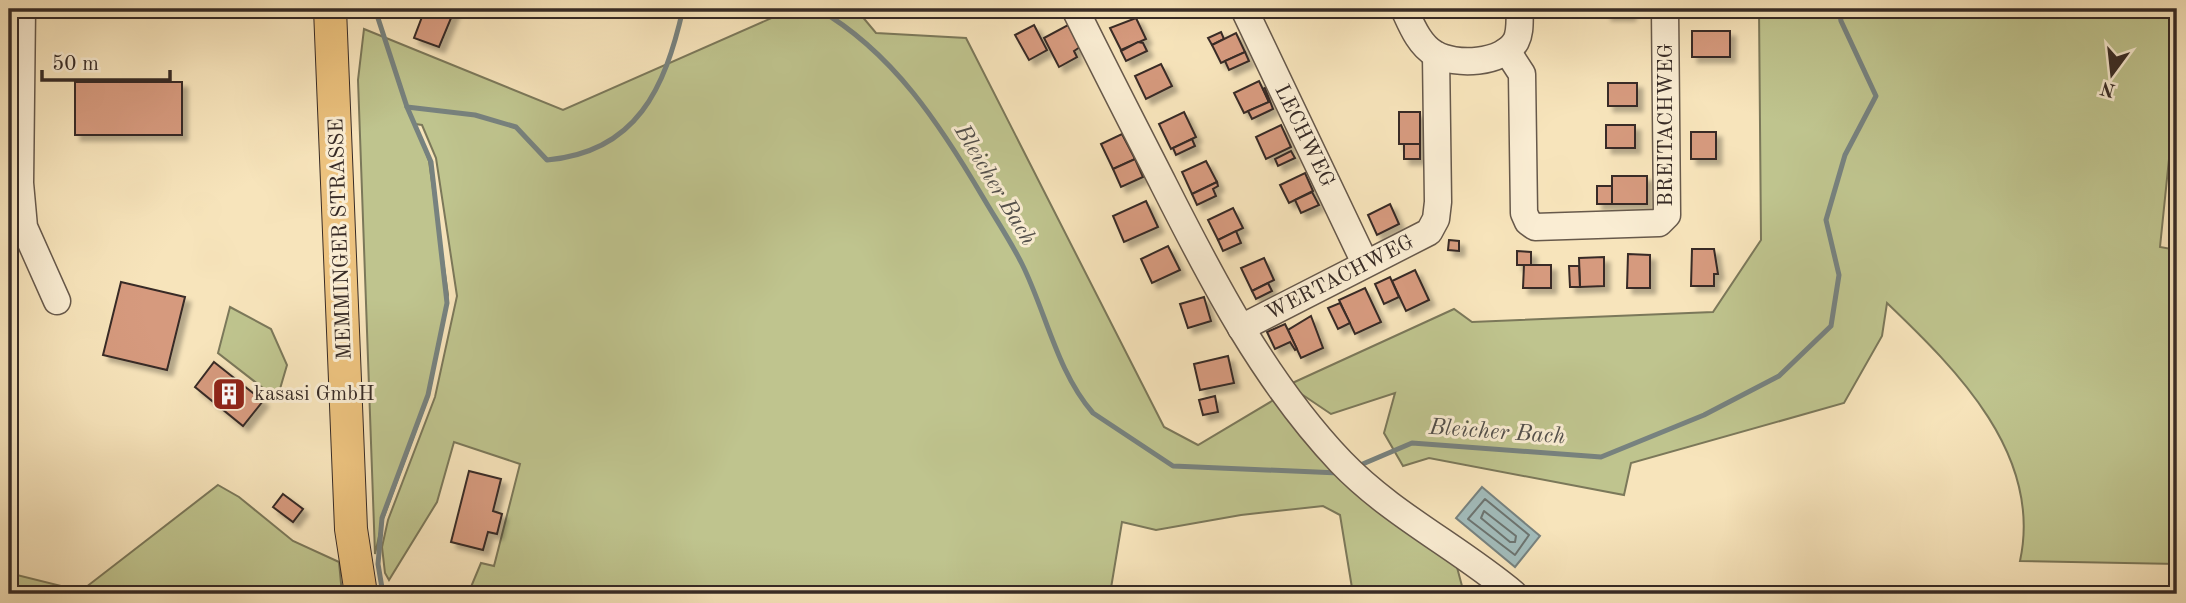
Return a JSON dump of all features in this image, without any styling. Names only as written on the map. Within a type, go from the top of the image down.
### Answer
[{"type":"main road","name":"MEMMINGER STRASSE","points":[[330,9],[351,529],[361,594]]},
{"type":"street","points":[[22,9],[20,183],[24,227],[57,301]]},
{"type":"street","points":[[1075,9],[1190,237],[1241,328],[1284,393],[1350,469],[1413,524],[1491,575],[1514,594]]},
{"type":"street","name":"LECHWEG","points":[[1244,9],[1365,263]]},
{"type":"street","points":[[1405,9],[1425,46],[1436,55],[1458,60],[1491,59],[1507,51],[1515,43],[1520,30],[1520,9]]},
{"type":"street","name":"BREITACHWEG","points":[[1507,51],[1522,74],[1524,214],[1528,222],[1535,227],[1659,223],[1667,215],[1665,9]]},
{"type":"street","name":"WERTACHWEG","points":[[1241,328],[1429,232],[1436,219],[1436,55]]},
{"type":"green space","points":[[792,9],[856,9],[876,33],[966,38],[1164,427],[1198,445],[1277,398],[1454,556],[1462,586],[1456,594],[1353,594],[1340,515],[1323,506],[1241,515],[1156,530],[1122,522],[1110,594],[468,594],[481,563],[494,566],[520,464],[454,442],[437,502],[389,580],[385,573],[382,547],[388,520],[435,397],[457,296],[436,158],[422,125],[415,124],[429,161],[448,295],[429,395],[383,519],[375,554],[358,80],[364,29],[563,110]]},
{"type":"green space","points":[[1759,9],[2177,9],[2177,81],[2160,247],[2177,250],[2177,564],[2020,561],[2024,522],[2019,485],[2006,450],[1988,417],[1966,386],[1887,303],[1882,336],[1844,403],[1631,463],[1624,495],[1429,458],[1403,466],[1384,433],[1395,393],[1331,414],[1288,385],[1454,309],[1472,322],[1713,312],[1761,240]]},
{"type":"green space","points":[[230,307],[271,329],[287,365],[277,399],[218,353]]},
{"type":"green space","points":[[218,485],[239,497],[293,541],[339,562],[342,594],[9,594],[9,573],[81,591]]},
{"type":"water","points":[[1482,487],[1540,536],[1515,567],[1456,518]]},
{"type":"building","points":[[425,9],[454,11],[439,47],[414,38]]},
{"type":"building","points":[[1606,9],[1630,9],[1630,15],[1606,15]]},
{"type":"building","points":[[1136,18],[1146,39],[1121,50],[1110,28]]},
{"type":"building","points":[[1034,25],[1047,50],[1029,60],[1015,35]]},
{"type":"building","points":[[1068,25],[1080,47],[1074,51],[1077,57],[1059,67],[1044,38]]},
{"type":"building","points":[[1692,31],[1730,31],[1730,57],[1692,57]]},
{"type":"building","points":[[1221,32],[1224,39],[1212,45],[1208,38]]},
{"type":"building","points":[[1236,33],[1245,52],[1221,63],[1212,45]]},
{"type":"building","points":[[1138,42],[1143,43],[1147,51],[1126,61],[1121,51]]},
{"type":"building","points":[[1245,52],[1249,61],[1229,70],[1225,61]]},
{"type":"building","points":[[1161,64],[1172,86],[1146,99],[1135,76]]},
{"type":"building","points":[[1259,81],[1269,102],[1244,113],[1234,93]]},
{"type":"building","points":[[75,82],[182,82],[182,135],[75,135]]},
{"type":"building","points":[[1608,83],[1637,83],[1637,106],[1608,106]]},
{"type":"building","points":[[1265,88],[1273,109],[1252,119],[1248,111],[1269,102],[1263,89]]},
{"type":"building","points":[[1184,112],[1196,137],[1171,149],[1159,124]]},
{"type":"building","points":[[1399,112],[1420,112],[1420,144],[1399,144]]},
{"type":"building","points":[[1281,125],[1291,147],[1266,159],[1256,137]]},
{"type":"building","points":[[1606,125],[1635,125],[1635,148],[1606,148]]},
{"type":"building","points":[[1691,132],[1716,132],[1716,159],[1691,159]]},
{"type":"building","points":[[1122,134],[1135,159],[1113,169],[1101,144]]},
{"type":"building","points":[[1192,139],[1195,146],[1176,155],[1173,148]]},
{"type":"building","points":[[1404,144],[1420,144],[1420,159],[1404,159]]},
{"type":"building","points":[[1291,151],[1295,158],[1278,166],[1275,159]]},
{"type":"building","points":[[1135,159],[1143,177],[1121,187],[1113,169]]},
{"type":"building","points":[[1206,161],[1217,182],[1192,194],[1182,172]]},
{"type":"building","points":[[1305,173],[1313,191],[1289,203],[1280,185]]},
{"type":"building","points":[[1612,176],[1647,176],[1647,204],[1612,204]]},
{"type":"building","points":[[1217,182],[1218,186],[1213,189],[1216,196],[1197,205],[1192,194]]},
{"type":"building","points":[[1597,186],[1612,186],[1612,204],[1597,204]]},
{"type":"building","points":[[1312,192],[1319,205],[1301,213],[1295,200]]},
{"type":"building","points":[[1146,201],[1158,227],[1124,242],[1113,216]]},
{"type":"building","points":[[1390,204],[1399,224],[1377,235],[1368,215]]},
{"type":"building","points":[[1233,208],[1243,228],[1218,240],[1208,220]]},
{"type":"building","points":[[1236,231],[1241,243],[1223,251],[1218,240]]},
{"type":"building","points":[[1449,240],[1459,241],[1459,251],[1448,250]]},
{"type":"building","points":[[1168,246],[1180,270],[1152,283],[1141,259]]},
{"type":"building","points":[[1692,249],[1714,249],[1718,274],[1714,274],[1714,286],[1691,286]]},
{"type":"building","points":[[1517,251],[1531,252],[1531,265],[1517,265]]},
{"type":"building","points":[[1628,254],[1650,255],[1650,288],[1627,288]]},
{"type":"building","points":[[1604,257],[1604,286],[1580,287],[1579,258]]},
{"type":"building","points":[[1264,258],[1274,280],[1252,291],[1241,268]]},
{"type":"building","points":[[1524,265],[1551,265],[1551,288],[1523,288]]},
{"type":"building","points":[[1569,266],[1579,266],[1580,287],[1570,287]]},
{"type":"building","points":[[1415,270],[1429,300],[1406,311],[1392,281]]},
{"type":"building","points":[[1390,277],[1399,297],[1384,304],[1375,284]]},
{"type":"building","points":[[121,282],[185,297],[167,370],[103,355]]},
{"type":"building","points":[[1268,283],[1272,291],[1256,299],[1252,291]]},
{"type":"building","points":[[1365,288],[1381,322],[1355,334],[1339,300]]},
{"type":"building","points":[[1204,297],[1211,321],[1188,328],[1180,304]]},
{"type":"building","points":[[1340,303],[1350,323],[1338,329],[1328,308]]},
{"type":"building","points":[[1311,316],[1323,348],[1301,358],[1288,330]]},
{"type":"building","points":[[1285,324],[1297,349],[1295,350],[1290,342],[1275,349],[1267,332]]},
{"type":"building","points":[[1228,356],[1234,383],[1200,390],[1194,364]]},
{"type":"building","name":"kasasi GmbH","points":[[214,362],[263,401],[243,426],[195,387]]},
{"type":"building","points":[[1215,396],[1218,412],[1203,415],[1199,400]]},
{"type":"building","points":[[469,471],[501,479],[493,511],[502,514],[497,534],[488,532],[483,550],[451,542]]},
{"type":"building","points":[[283,494],[303,509],[293,522],[273,507]]},
{"type":"waterway","name":"Bleicher Bach","points":[[375,9],[407,107],[475,115],[516,127],[547,160],[578,154],[604,144],[625,130],[642,111],[656,89],[667,65],[683,9]]},
{"type":"waterway","name":"Bleicher Bach","points":[[818,9],[870,47],[913,93],[932,118],[1018,256],[1070,379],[1093,413],[1173,466],[1339,473]]},
{"type":"waterway","name":"Bleicher Bach","points":[[1358,466],[1412,443],[1601,457],[1704,415],[1779,376],[1831,326],[1839,275],[1826,220],[1845,155],[1876,96],[1841,21],[1839,9]]},
{"type":"waterway","points":[[383,594],[378,564],[382,518],[428,395],[447,303],[431,162],[407,107]]},
{"type":"place","name":"kasasi GmbH","points":[[229,394]]}]
